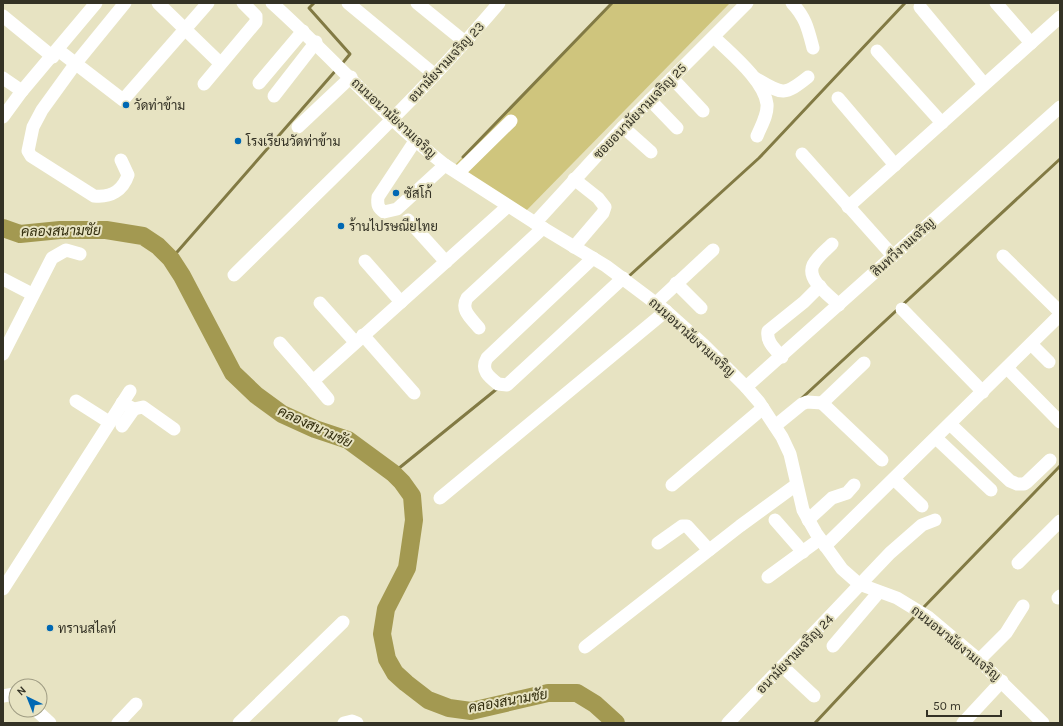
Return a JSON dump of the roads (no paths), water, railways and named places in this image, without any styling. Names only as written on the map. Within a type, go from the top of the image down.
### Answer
[{"type":"street","points":[[3,117],[22,91],[56,53],[96,3]]},
{"type":"street","points":[[121,160],[128,175],[126,182],[116,193],[102,197],[94,196],[31,156],[28,151],[33,127],[42,110],[76,63],[125,3]]},
{"type":"street","points":[[158,3],[220,63]]},
{"type":"street","points":[[3,16],[56,53],[76,63],[123,100],[127,98],[184,29],[208,3]]},
{"type":"street","points":[[204,84],[220,63],[256,22],[256,16],[243,3]]},
{"type":"street","name":"ถนนอนามัยงามเจริญ","points":[[272,3],[316,42],[416,141],[445,165],[623,278],[661,307],[704,344],[746,387],[775,426],[790,454],[803,510],[822,543],[842,569],[859,584],[897,598],[915,607],[979,660],[1043,723]]},
{"type":"street","points":[[348,3],[435,75]]},
{"type":"street","points":[[417,3],[466,42]]},
{"type":"street","name":"อนามัยงามเจริญ 23","points":[[234,275],[393,119],[466,42],[499,3]]},
{"type":"street","name":"ซอยอนามัยงามเจริญ 25","points":[[479,328],[464,309],[464,304],[467,298],[539,225],[574,179],[623,127],[747,3]]},
{"type":"street","points":[[792,3],[806,21],[813,48]]},
{"type":"street","points":[[996,3],[1031,43]]},
{"type":"street","points":[[920,7],[984,84]]},
{"type":"street","points":[[848,207],[1060,17]]},
{"type":"street","points":[[259,83],[303,31]]},
{"type":"street","points":[[714,36],[752,76],[762,89],[767,104],[766,115],[756,136]]},
{"type":"street","points":[[274,96],[316,42]]},
{"type":"street","points":[[877,51],[942,123]]},
{"type":"street","points":[[298,127],[343,69]]},
{"type":"street","points":[[752,76],[775,90],[783,92],[789,91],[808,77]]},
{"type":"street","points":[[3,78],[22,91]]},
{"type":"street","points":[[672,78],[703,111]]},
{"type":"street","points":[[838,98],[895,165]]},
{"type":"street","points":[[650,100],[677,128]]},
{"type":"street","name":"สินทวีงามเจริญ","points":[[746,387],[782,357],[1060,107]]},
{"type":"street","points":[[458,173],[511,121]]},
{"type":"street","points":[[623,127],[651,152]]},
{"type":"street","points":[[416,141],[378,197],[377,204],[380,209],[384,212],[396,209],[445,165]]},
{"type":"street","points":[[802,154],[893,256]]},
{"type":"street","points":[[574,179],[598,198],[604,207],[603,213],[574,247]]},
{"type":"street","points":[[312,381],[508,206]]},
{"type":"street","points":[[408,220],[446,262]]},
{"type":"street","points":[[832,244],[813,265],[812,276],[839,305]]},
{"type":"street","points":[[4,351],[32,294],[52,258],[66,250],[80,254]]},
{"type":"street","points":[[440,498],[661,307],[676,283],[713,250]]},
{"type":"street","points":[[768,577],[803,552],[822,543],[894,479],[1031,344],[1060,313],[1003,256]]},
{"type":"street","points":[[592,258],[487,358],[483,364],[484,370],[498,384],[507,385],[623,278]]},
{"type":"street","points":[[365,261],[401,302]]},
{"type":"street","points":[[3,279],[32,294]]},
{"type":"street","points":[[676,283],[701,308]]},
{"type":"street","points":[[782,357],[768,341],[768,331],[804,302],[820,286]]},
{"type":"street","points":[[320,303],[414,393]]},
{"type":"street","points":[[902,309],[983,392]]},
{"type":"street","points":[[280,343],[328,399]]},
{"type":"street","points":[[1031,344],[1049,362]]},
{"type":"street","points":[[822,403],[864,363]]},
{"type":"street","points":[[1007,368],[1060,422]]},
{"type":"street","points":[[3,589],[130,391]]},
{"type":"street","points":[[76,401],[109,422]]},
{"type":"street","points":[[775,426],[802,404],[807,402],[822,403],[882,460]]},
{"type":"street","points":[[122,403],[134,409],[143,407],[174,429]]},
{"type":"street","points":[[672,485],[763,408]]},
{"type":"street","points":[[122,426],[134,409]]},
{"type":"street","points":[[950,424],[1010,482],[1024,484],[1050,460]]},
{"type":"street","points":[[936,438],[991,490]]},
{"type":"street","points":[[894,479],[922,506]]},
{"type":"street","points":[[585,648],[709,550],[796,485]]},
{"type":"street","points":[[808,520],[832,498],[846,493],[854,485]]},
{"type":"street","points":[[775,520],[803,552]]},
{"type":"street","name":"อนามัยงามเจริญ 24","points":[[728,723],[783,667],[859,584],[910,534],[922,525],[935,520]]},
{"type":"street","points":[[1018,563],[1060,521]]},
{"type":"street","points":[[658,543],[682,526],[687,526],[709,550]]},
{"type":"street","points":[[833,646],[879,592]]},
{"type":"street","points":[[979,660],[1006,633],[1023,606]]},
{"type":"street","points":[[239,723],[343,622]]},
{"type":"street","points":[[783,667],[814,696]]},
{"type":"street","points":[[963,723],[1002,681]]},
{"type":"street","points":[[118,723],[136,704]]},
{"type":"street","points":[[344,723],[352,721],[357,723]]},
{"type":"waterway","points":[[314,3],[309,8],[350,54],[341,65]]},
{"type":"waterway","points":[[463,157],[612,3]]},
{"type":"waterway","points":[[628,277],[759,158],[905,3]]},
{"type":"waterway","points":[[171,259],[337,69]]},
{"type":"waterway","points":[[802,398],[1060,159]]},
{"type":"waterway","name":"คลองสนามชัย","points":[[3,228],[20,234],[60,230],[106,230],[143,236],[158,246],[171,259],[182,276],[233,373],[256,395],[282,414],[315,429],[348,440],[393,473],[402,482],[412,496],[414,520],[407,568],[386,609],[382,634],[387,659],[395,673],[406,683],[428,700],[449,708],[471,711],[548,693],[577,693],[595,704],[616,723]]},
{"type":"waterway","points":[[393,473],[498,388]]},
{"type":"waterway","points":[[922,609],[1060,466]]},
{"type":"waterway","points":[[815,723],[917,614]]},
{"type":"place","name":"วัดท่าข้าม","points":[[126,105]]},
{"type":"place","name":"โรงเรียนวัดท่าข้าม","points":[[238,141]]},
{"type":"place","name":"ซัสโก้","points":[[396,193]]},
{"type":"place","name":"ร้านไปรษณียไทย","points":[[341,226]]},
{"type":"place","name":"ทรานสไลท์","points":[[50,628]]}]
